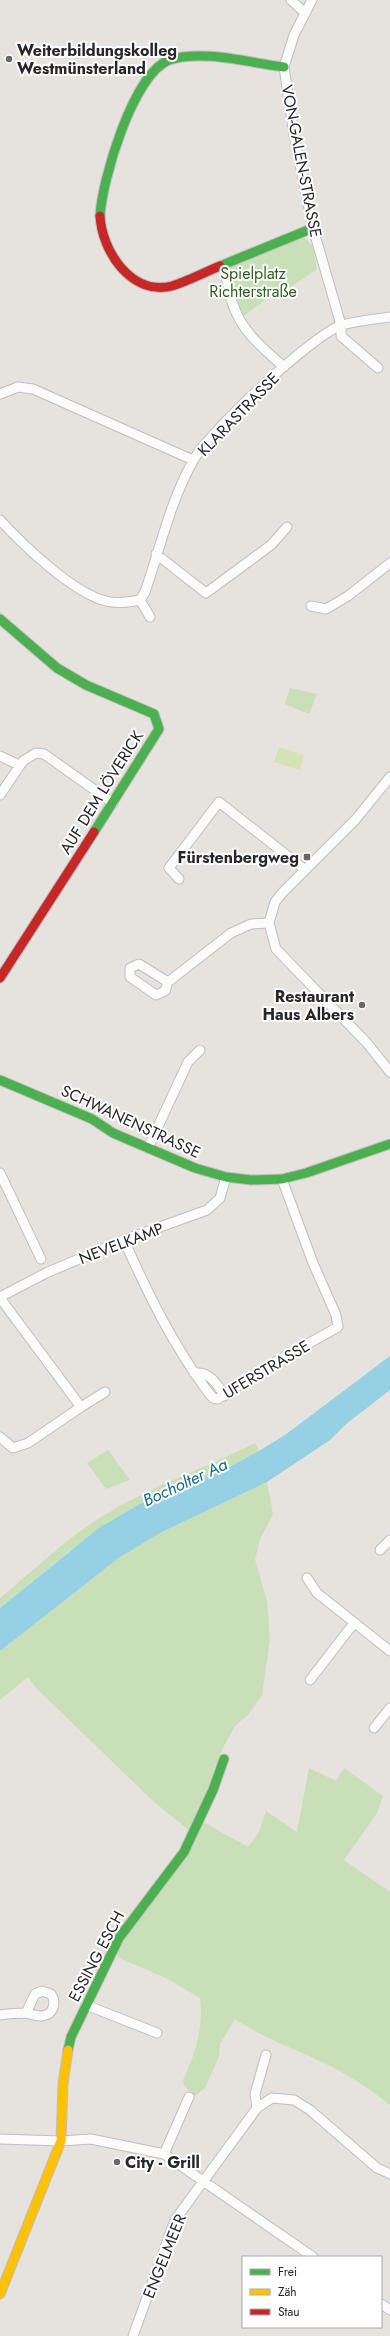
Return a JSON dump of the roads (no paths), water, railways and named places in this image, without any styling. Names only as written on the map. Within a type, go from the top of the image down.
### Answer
[{"type":"street","points":[[291,0],[305,13]]},
{"type":"street","name":"VON-GALEN-STRASSE","points":[[312,0],[294,35],[284,67],[294,135],[313,228],[341,325],[341,336],[378,368]]},
{"type":"street","points":[[284,67],[192,57],[167,61],[156,68],[147,79],[129,111],[120,136],[103,197],[101,231],[107,246],[127,273],[146,284],[171,286],[313,228]]},
{"type":"street","points":[[224,264],[228,293],[243,327],[254,341],[284,367]]},
{"type":"street","name":"KLARASTRASSE","points":[[140,600],[145,592],[156,554],[178,494],[193,460],[228,420],[284,367],[341,325],[390,317]]},
{"type":"street","points":[[0,394],[18,387],[33,389],[193,460]]},
{"type":"street","points":[[0,520],[62,577],[92,596],[107,602],[130,602],[140,600],[150,617]]},
{"type":"street","points":[[156,554],[206,593],[271,545],[287,527]]},
{"type":"street","points":[[311,606],[326,609],[348,596],[390,563]]},
{"type":"street","name":"AUF DEM LÖVERICK","points":[[0,619],[57,668],[86,685],[146,709],[157,718],[158,729],[156,736],[114,803],[0,978]]},
{"type":"street","points":[[0,795],[20,765],[30,755],[36,753],[44,754],[114,803]]},
{"type":"street","points":[[0,756],[20,765]]},
{"type":"street","points":[[390,777],[352,823],[304,869],[275,902],[269,923],[276,949],[367,1043],[390,1072]]},
{"type":"street","points":[[179,879],[169,868],[219,802],[304,869]]},
{"type":"street","points":[[168,982],[231,933],[251,924],[269,923]]},
{"type":"street","points":[[148,1148],[188,1062],[200,1050]]},
{"type":"street","name":"SCHWANENSTRASSE","points":[[0,1080],[92,1119],[113,1133],[195,1168],[226,1177],[251,1180],[282,1179],[298,1176],[390,1144]]},
{"type":"street","points":[[0,1172],[41,1259]]},
{"type":"street","name":"NEVELKAMP","points":[[0,1298],[46,1273],[124,1240],[207,1210],[220,1198],[226,1177]]},
{"type":"street","name":"UFERSTRASSE","points":[[124,1240],[150,1300],[194,1373],[213,1398],[218,1399],[268,1366],[338,1327],[336,1314],[312,1263],[282,1179]]},
{"type":"street","points":[[0,1298],[81,1407]]},
{"type":"street","points":[[0,1438],[13,1448],[28,1443],[105,1392]]},
{"type":"street","points":[[380,1550],[390,1540]]},
{"type":"street","points":[[306,1578],[317,1593],[390,1651]]},
{"type":"street","points":[[310,1680],[354,1623]]},
{"type":"street","points":[[374,1728],[390,1708]]},
{"type":"street","name":"ESSING ESCH","points":[[61,2141],[61,2111],[67,2053],[71,2037],[120,1938],[133,1917],[184,1852],[213,1790],[224,1758]]},
{"type":"street","points":[[86,2005],[157,2033]]},
{"type":"street","points":[[0,2015],[26,2013]]},
{"type":"street","points":[[256,2108],[256,2094],[266,2055]]},
{"type":"street","points":[[164,2154],[189,2097]]},
{"type":"street","points":[[256,2108],[272,2098],[294,2100],[310,2110],[377,2168],[390,2174]]},
{"type":"street","name":"ENGELMEER","points":[[133,2336],[175,2220],[256,2108]]},
{"type":"street","points":[[0,2139],[61,2141],[91,2139],[164,2154],[312,2256]]},
{"type":"street","points":[[0,2294],[61,2141]]},
{"type":"water","points":[[390,1356],[390,1390],[346,1424],[330,1440],[267,1482],[162,1532],[120,1557],[0,1651],[0,1608],[99,1528],[140,1504],[222,1471],[259,1451],[285,1435]]},
{"type":"place","name":"Weiterbildungskolleg Westmünsterland","points":[[9,59]]},
{"type":"place","name":"Fürstenbergweg","points":[[307,857]]},
{"type":"place","name":"Restaurant Haus Albers","points":[[362,1005]]},
{"type":"place","name":"City - Grill","points":[[117,2162]]},
{"type":"park label","name":"Spielplatz Richterstraße","points":[[253,282]]},
{"type":"water label","name":"Bocholter Aa","points":[[185,1482]]}]
